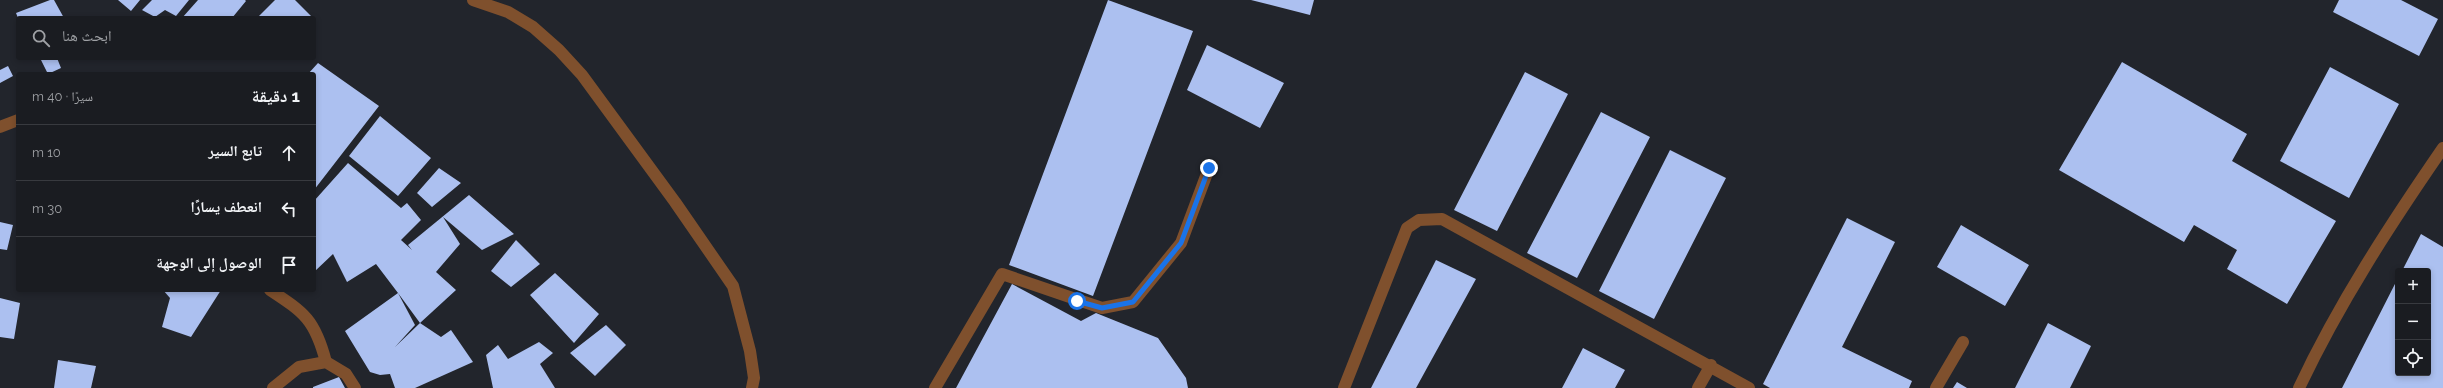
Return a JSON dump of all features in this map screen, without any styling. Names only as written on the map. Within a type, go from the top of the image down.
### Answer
[{"type":"street","points":[[473,0],[508,12],[533,27],[560,50],[582,75],[675,202],[733,286],[750,351],[754,378],[752,388]]},
{"type":"street","points":[[0,127],[16,121]]},
{"type":"street","points":[[2299,388],[2317,351],[2388,228],[2443,148]]},
{"type":"street","points":[[935,388],[1002,274],[1102,308],[1133,302],[1181,243],[1209,168]]},
{"type":"street","points":[[1344,388],[1407,228],[1419,220],[1442,219],[1711,365],[1749,388]]},
{"type":"street","points":[[273,292],[300,310],[320,336],[326,362]]},
{"type":"street","points":[[1936,388],[1964,342]]},
{"type":"street","points":[[273,388],[299,367],[326,362],[346,374],[355,388]]},
{"type":"street","points":[[1698,388],[1711,365]]},
{"type":"building","points":[[50,0],[54,0],[63,16],[17,16],[16,13]]},
{"type":"building","points":[[118,0],[140,0],[131,11]]},
{"type":"building","points":[[152,0],[189,0],[176,16],[165,10],[156,16],[153,16],[142,10]]},
{"type":"building","points":[[198,0],[246,1],[234,16],[184,16]]},
{"type":"building","points":[[275,0],[295,0],[311,16],[259,16]]},
{"type":"building","points":[[1108,0],[1193,31],[1093,296],[1009,265]]},
{"type":"building","points":[[1251,0],[1314,0],[1310,15]]},
{"type":"building","points":[[2339,0],[2401,0],[2438,19],[2419,56],[2333,12]]},
{"type":"building","points":[[1207,45],[1284,83],[1260,128],[1187,90]]},
{"type":"building","points":[[41,60],[58,60],[61,68],[52,72],[47,72]]},
{"type":"building","points":[[2122,62],[2247,134],[2232,161],[2336,221],[2287,304],[2227,269],[2237,250],[2194,225],[2184,242],[2059,170]]},
{"type":"building","points":[[318,63],[379,106],[316,187],[316,72],[310,72]]},
{"type":"building","points":[[8,66],[13,76],[0,83],[0,70]]},
{"type":"building","points":[[2330,67],[2399,104],[2349,198],[2280,161]]},
{"type":"building","points":[[1525,72],[1568,94],[1497,231],[1454,210]]},
{"type":"building","points":[[1601,112],[1650,137],[1577,278],[1527,253]]},
{"type":"building","points":[[380,116],[431,158],[398,196],[349,156]]},
{"type":"building","points":[[1670,150],[1726,178],[1654,319],[1599,291]]},
{"type":"building","points":[[348,163],[401,208],[407,203],[421,220],[401,240],[412,250],[408,245],[469,195],[514,234],[482,250],[443,217],[460,244],[436,272],[456,290],[420,323],[376,264],[347,282],[333,254],[316,270],[316,199]]},
{"type":"building","points":[[439,168],[461,183],[432,207],[417,193]]},
{"type":"building","points":[[1847,218],[1895,242],[1842,347],[1912,381],[1909,388],[1770,388],[1763,384]]},
{"type":"building","points":[[0,222],[13,225],[7,250],[0,249]]},
{"type":"building","points":[[1961,225],[2029,265],[2005,306],[1937,267]]},
{"type":"building","points":[[2421,234],[2443,247],[2443,388],[2342,388],[2395,284],[2395,376],[2431,376],[2431,268],[2404,268]]},
{"type":"building","points":[[516,240],[540,264],[511,287],[491,271]]},
{"type":"building","points":[[1436,260],[1476,279],[1416,388],[1371,388]]},
{"type":"building","points":[[555,273],[599,314],[574,343],[530,295]]},
{"type":"building","points":[[1012,284],[1081,321],[1096,313],[1158,338],[1186,378],[1188,388],[956,388]]},
{"type":"building","points":[[165,292],[220,292],[191,337],[162,327],[170,298]]},
{"type":"building","points":[[398,293],[415,325],[395,347],[420,323],[441,337],[451,330],[473,362],[415,388],[395,388],[390,374],[380,375],[370,372],[345,331]]},
{"type":"building","points":[[0,298],[20,303],[14,339],[0,337]]},
{"type":"building","points":[[2048,323],[2091,346],[2070,388],[2015,388]]},
{"type":"building","points":[[606,325],[626,345],[595,376],[570,353]]},
{"type":"building","points":[[539,342],[553,353],[540,364],[555,388],[493,388],[486,355],[498,345],[508,359]]},
{"type":"building","points":[[1583,348],[1625,370],[1615,388],[1562,388]]},
{"type":"building","points":[[58,360],[96,366],[91,388],[54,388]]},
{"type":"building","points":[[339,377],[345,388],[313,388],[313,387]]},
{"type":"building","points":[[1957,382],[1967,388],[1953,388]]},
{"type":"route","points":[[1077,301],[1102,308],[1133,302],[1181,243],[1209,168]]}]
